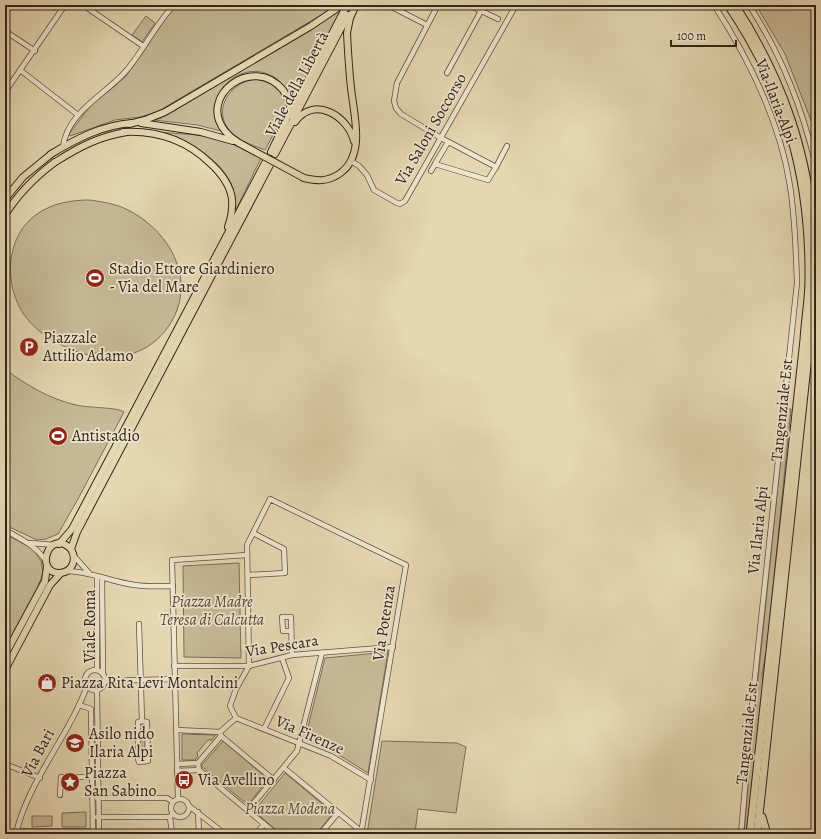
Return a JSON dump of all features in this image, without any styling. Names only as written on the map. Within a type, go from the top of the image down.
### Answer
[{"type":"highway","name":"Tangenziale Est","points":[[728,5],[762,62],[787,122],[800,170],[806,201],[808,238],[809,281],[804,340],[750,834]]},
{"type":"highway","name":"Tangenziale Est","points":[[735,5],[766,58],[792,121],[806,175],[814,245],[814,283],[810,338],[757,834]]},
{"type":"highway","points":[[764,767],[761,815],[767,834]]},
{"type":"main road","points":[[5,199],[23,177],[63,147],[102,129],[145,120],[165,112],[311,26],[342,5]]},
{"type":"main road","name":"Viale della Libertà","points":[[273,153],[347,5]]},
{"type":"main road","points":[[129,124],[148,123],[218,136],[239,144],[304,178],[320,181],[327,180],[340,174],[351,161],[355,151],[356,129],[347,33],[355,5]]},
{"type":"main road","name":"Viale della Libertà","points":[[273,153],[355,5]]},
{"type":"main road","points":[[239,144],[224,130],[221,124],[218,112],[221,96],[232,83],[243,77],[265,77],[280,86],[290,104],[273,153]]},
{"type":"main road","points":[[273,153],[300,116],[315,110],[329,112],[344,121],[353,136],[355,151]]},
{"type":"main road","points":[[5,215],[18,196],[32,181],[56,162],[76,149],[105,136],[123,132],[161,128],[180,129]]},
{"type":"main road","points":[[102,129],[105,136]]},
{"type":"main road","points":[[123,132],[149,132],[174,139],[194,149],[217,169],[227,183],[232,199],[231,214],[225,239]]},
{"type":"main road","points":[[51,155],[57,155],[56,162]]},
{"type":"main road","points":[[5,655],[44,581],[47,551],[57,544],[72,529],[225,239],[268,162],[77,532],[71,550]]},
{"type":"main road","points":[[5,670],[50,585],[72,565],[74,556],[71,550],[64,544],[57,544]]},
{"type":"main road","points":[[46,563],[53,571],[63,572]]},
{"type":"street","points":[[5,92],[35,52],[65,5]]},
{"type":"street","points":[[83,5],[143,46]]},
{"type":"street","points":[[63,147],[68,129],[78,115],[117,80],[164,15],[174,5]]},
{"type":"street","points":[[438,5],[397,83],[394,101],[396,108],[401,114],[441,138],[496,167]]},
{"type":"street","points":[[469,5],[498,19]]},
{"type":"street","name":"Via Saloni Soccorso","points":[[351,161],[359,166],[367,175],[374,190],[400,204],[405,201],[516,5]]},
{"type":"street","name":"Via Ilaria Alpi","points":[[714,5],[733,34],[757,81],[778,134],[790,185],[796,236],[797,283],[753,695],[741,834]]},
{"type":"street","points":[[749,5],[764,28],[793,88],[807,128],[816,166]]},
{"type":"street","points":[[388,6],[427,25]]},
{"type":"street","points":[[447,73],[481,11]]},
{"type":"street","points":[[5,31],[35,52]]},
{"type":"street","points":[[20,70],[78,115]]},
{"type":"street","points":[[431,171],[448,142]]},
{"type":"street","points":[[436,164],[488,180],[507,146]]},
{"type":"street","name":"Via Potenza","points":[[253,533],[270,499],[406,565],[394,647],[362,833]]},
{"type":"street","points":[[5,530],[37,549],[46,563]]},
{"type":"street","points":[[199,770],[198,763],[220,734],[236,718],[230,706],[236,689],[249,666],[247,545],[253,533],[284,549],[285,573],[248,575]]},
{"type":"street","points":[[29,543],[57,544]]},
{"type":"street","points":[[178,799],[172,560],[246,555]]},
{"type":"street","points":[[74,556],[89,573]]},
{"type":"street","points":[[63,572],[89,573],[102,579],[136,585],[173,586]]},
{"type":"street","name":"Viale Roma","points":[[97,576],[97,670]]},
{"type":"street","name":"Viale Roma","points":[[102,579],[103,674],[105,681],[102,687],[95,690],[87,686],[85,681],[86,675],[91,671],[97,670],[103,674]]},
{"type":"street","points":[[139,624],[142,721]]},
{"type":"street","points":[[291,631],[292,655]]},
{"type":"street","name":"Via Pescara","points":[[174,666],[249,666],[292,655],[394,647]]},
{"type":"street","points":[[248,810],[297,751],[322,653]]},
{"type":"street","points":[[264,729],[289,678],[282,658]]},
{"type":"street","points":[[105,681],[175,679]]},
{"type":"street","name":"Via Bari","points":[[16,832],[26,805],[79,705],[87,686]]},
{"type":"street","points":[[95,690],[97,692],[100,834]]},
{"type":"street","points":[[16,832],[93,832],[91,709],[79,705]]},
{"type":"street","name":"Via Firenze","points":[[236,718],[330,756],[371,780]]},
{"type":"street","points":[[142,721],[147,722],[148,761],[146,762],[139,762],[138,759],[138,722],[142,721]]},
{"type":"street","points":[[177,730],[220,734],[274,780]]},
{"type":"street","points":[[177,764],[198,763]]},
{"type":"street","points":[[5,764],[40,778]]},
{"type":"street","points":[[284,768],[362,833]]},
{"type":"street","points":[[177,771],[199,770],[276,834]]},
{"type":"street","points":[[60,795],[61,777],[92,776]]},
{"type":"street","points":[[93,798],[167,798],[173,802]]},
{"type":"street","points":[[172,834],[171,807],[173,802],[178,799],[186,801],[189,806],[225,834]]},
{"type":"street","points":[[93,817],[184,816],[188,812],[189,806]]},
{"type":"street","points":[[198,812],[199,834]]},
{"type":"street","points":[[320,834],[338,812]]},
{"type":"street","points":[[256,834],[264,824]]},
{"type":"green space","points":[[177,5],[338,5],[157,112],[140,117],[115,120],[70,136],[69,134],[91,105],[126,76],[170,12]]},
{"type":"green space","points":[[756,5],[816,5],[816,124],[812,123],[785,54]]},
{"type":"green space","points":[[343,6],[291,105],[286,90],[277,79],[270,75],[256,71],[238,75],[230,80],[218,95],[215,104],[215,113],[216,122],[221,131],[197,125],[154,120],[161,118]]},
{"type":"green space","points":[[146,16],[155,23],[142,42],[132,35]]},
{"type":"green space","points":[[254,79],[271,84],[281,92],[286,102],[287,109],[265,150],[245,142],[234,135],[227,127],[223,118],[223,109],[229,93],[244,82]]},
{"type":"green space","points":[[158,132],[197,135],[226,141],[261,158],[233,216],[235,203],[234,194],[230,182],[224,172],[205,154],[181,141]]},
{"type":"green space","name":"Stadio Ettore Giardiniero - Via del Mare","points":[[90,200],[119,206],[141,218],[153,227],[163,239],[172,251],[178,265],[181,280],[181,295],[172,321],[157,340],[135,353],[110,358],[97,357],[97,353],[93,353],[92,356],[55,342],[31,324],[18,304],[13,290],[11,262],[13,248],[26,223],[49,207],[69,202]]},
{"type":"green space","name":"Antistadio","points":[[5,369],[21,381],[57,399],[76,405],[115,409],[124,412],[58,534],[46,539],[37,540],[5,525]]},
{"type":"green space","points":[[786,409],[791,409],[767,647],[762,675],[763,684],[748,822],[746,834],[744,834],[752,737]]},
{"type":"green space","points":[[5,534],[33,549],[41,561],[43,573],[37,589],[5,651]]},
{"type":"green space","name":"Piazza Madre Teresa di Calcutta","points":[[239,563],[241,658],[184,657],[183,566]]},
{"type":"green space","points":[[388,652],[368,773],[331,750],[305,739],[325,658]]},
{"type":"green space","points":[[140,724],[146,725],[146,760],[140,759]]},
{"type":"green space","points":[[182,734],[215,736],[212,740],[208,740],[197,753],[198,756],[195,760],[182,760]]},
{"type":"green space","name":"Piazza Modena","points":[[223,741],[268,779],[248,805],[201,766]]},
{"type":"green space","points":[[382,741],[457,743],[466,747],[456,813],[418,809],[415,833],[421,834],[367,834]]},
{"type":"green space","name":"Piazza Modena","points":[[285,773],[333,813],[316,834],[281,834],[254,811]]},
{"type":"green space","points":[[86,812],[86,827],[62,827],[62,813]]},
{"type":"green space","points":[[32,816],[52,816],[52,826],[32,827]]},
{"type":"place","name":"Stadio Ettore Giardiniero - Via del Mare","points":[[95,278]]},
{"type":"place","name":"Piazzale Attilio Adamo","points":[[29,347]]},
{"type":"place","name":"Antistadio","points":[[58,436]]},
{"type":"place","name":"Piazza Rita Levi Montalcini","points":[[47,683]]},
{"type":"place","name":"Asilo nido Ilaria Alpi","points":[[75,743]]},
{"type":"place","name":"Via Avellino","points":[[184,780]]},
{"type":"place","name":"Piazza San Sabino","points":[[70,782]]}]
